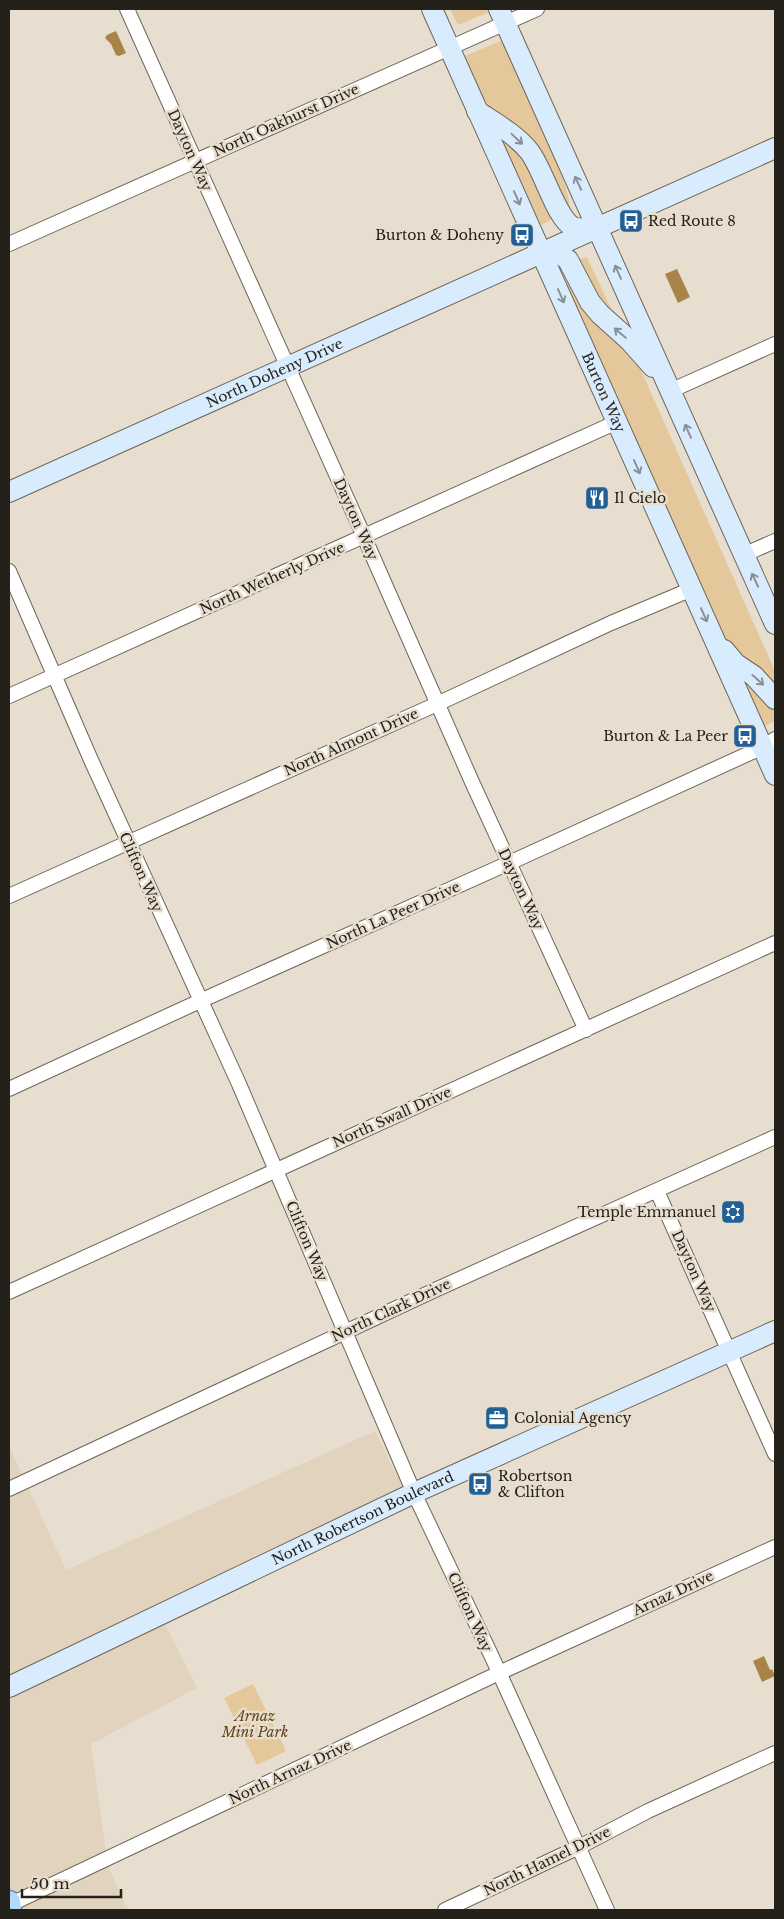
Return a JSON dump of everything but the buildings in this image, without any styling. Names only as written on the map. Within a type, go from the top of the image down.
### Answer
[{"type":"main road","name":"Burton Way","points":[[432,9],[714,639],[771,744],[775,775]]},
{"type":"main road","points":[[502,16],[775,624]]},
{"type":"main road","points":[[477,111],[511,133],[529,150],[540,166],[566,222],[580,229],[598,228]]},
{"type":"main road","name":"North Doheny Drive","points":[[9,492],[775,148]]},
{"type":"main road","points":[[541,252],[557,252],[568,260],[590,302],[600,314],[630,340],[668,386]]},
{"type":"main road","points":[[714,639],[736,664],[754,676],[775,699]]},
{"type":"main road","name":"North Robertson Boulevard","points":[[9,1687],[414,1493],[775,1331]]},
{"type":"main road","points":[[9,1904],[10,1910]]},
{"type":"street","name":"Dayton Way","points":[[127,9],[365,537],[437,704],[586,1030]]},
{"type":"street","name":"North Oakhurst Drive","points":[[9,244],[449,48],[502,16],[536,9]]},
{"type":"street","points":[[668,386],[775,344]]},
{"type":"street","name":"North Wetherly Drive","points":[[9,696],[617,422]]},
{"type":"street","points":[[743,554],[775,540]]},
{"type":"street","name":"Clifton Way","points":[[9,571],[90,760],[276,1170],[414,1493],[499,1673],[607,1910]]},
{"type":"street","name":"North Almont Drive","points":[[9,896],[437,704],[611,623],[692,589]]},
{"type":"street","name":"North La Peer Drive","points":[[9,1089],[771,744]]},
{"type":"street","name":"North Swall Drive","points":[[9,1292],[775,943]]},
{"type":"street","name":"North Clark Drive","points":[[9,1489],[345,1331],[775,1137]]},
{"type":"street","name":"Dayton Way","points":[[658,1191],[775,1454]]},
{"type":"street","name":"Arnaz Drive","points":[[572,1640],[775,1547]]},
{"type":"street","name":"North Arnaz Drive","points":[[9,1904],[572,1640]]},
{"type":"street","name":"North Hamel Drive","points":[[445,1910],[579,1847],[648,1811],[775,1753]]},
{"type":"shaded area","points":[[116,31],[126,53],[119,56],[116,55],[111,44],[105,38]]},
{"type":"shaded area","points":[[677,269],[690,297],[678,303],[665,274]]},
{"type":"shaded area","points":[[375,1431],[402,1486],[156,1606],[197,1688],[91,1744],[108,1867],[129,1910],[9,1910],[9,1446],[66,1570]]},
{"type":"shaded area","points":[[764,1656],[775,1676],[762,1682],[753,1661]]},
{"type":"green space","points":[[450,9],[491,9],[492,11],[458,25]]},
{"type":"green space","points":[[505,39],[538,114],[563,180],[569,199],[569,213],[481,95],[465,56]]},
{"type":"green space","points":[[501,138],[524,151],[557,217],[541,225]]},
{"type":"green space","points":[[587,257],[614,315],[608,317],[575,261]]},
{"type":"green space","points":[[566,271],[632,350],[775,671],[775,691],[724,639],[568,291]]},
{"type":"green space","points":[[739,674],[775,707],[775,721],[763,727]]},
{"type":"green space","name":"Arnaz Mini Park","points":[[253,1684],[286,1751],[257,1765],[224,1698]]},
{"type":"place","name":"Red Route 8","points":[[631,221]]},
{"type":"place","name":"Burton & Doheny","points":[[522,235]]},
{"type":"place","name":"Il Cielo","points":[[597,498]]},
{"type":"place","name":"Burton & La Peer","points":[[745,736]]},
{"type":"place","name":"Temple Emmanuel","points":[[733,1212]]},
{"type":"place","name":"Colonial Agency","points":[[497,1418]]},
{"type":"place","name":"Robertson & Clifton","points":[[480,1484]]}]
